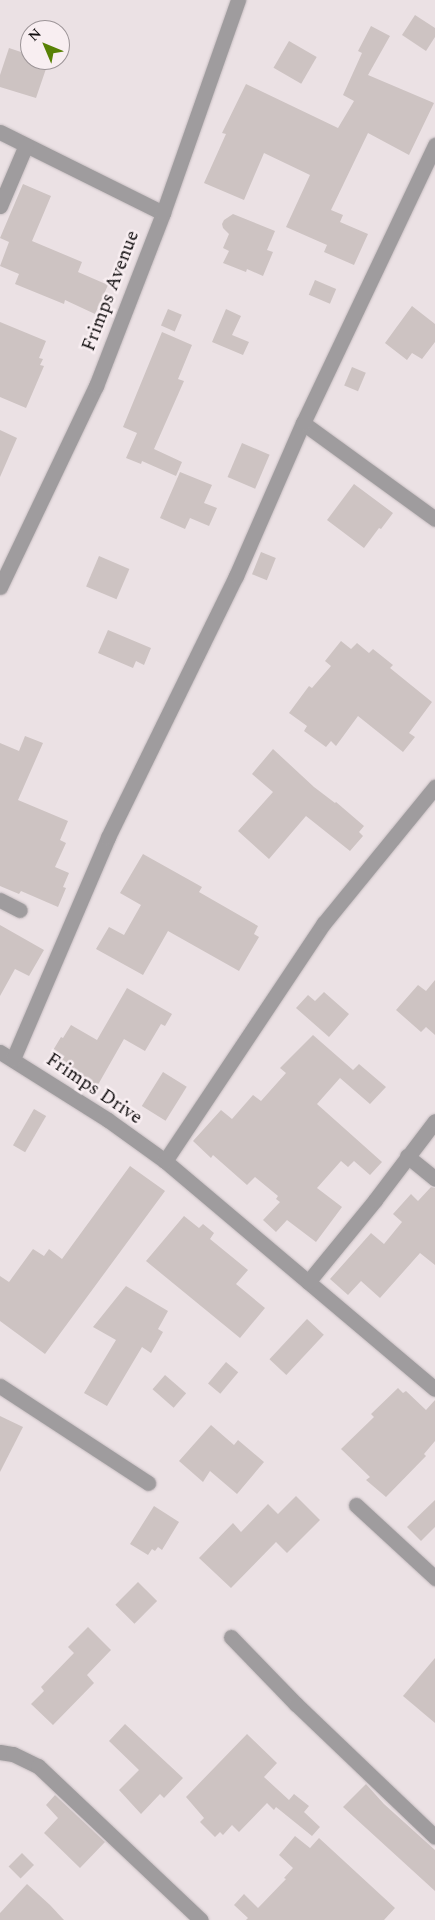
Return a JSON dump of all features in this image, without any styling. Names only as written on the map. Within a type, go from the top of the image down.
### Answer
[{"type":"street","name":"Frimps Avenue","points":[[0,587],[96,386],[163,213],[238,0]]},
{"type":"street","points":[[0,132],[163,213]]},
{"type":"street","points":[[0,206],[26,145]]},
{"type":"street","points":[[6,1055],[108,837],[236,576],[303,423],[435,145]]},
{"type":"street","points":[[303,423],[435,519]]},
{"type":"street","points":[[165,1161],[324,923],[435,787]]},
{"type":"street","points":[[0,900],[20,910]]},
{"type":"street","name":"Frimps Drive","points":[[6,1055],[108,1120],[165,1161],[435,1389]]},
{"type":"street","points":[[308,1282],[375,1200],[435,1121]]},
{"type":"street","points":[[407,1156],[435,1179]]},
{"type":"street","points":[[0,1386],[148,1483]]},
{"type":"street","points":[[356,1505],[435,1578]]},
{"type":"street","points":[[231,1637],[360,1767],[435,1838]]},
{"type":"street","points":[[0,1752],[13,1754],[38,1766],[202,1920]]},
{"type":"building","points":[[415,15],[435,28],[435,37],[426,51],[402,35]]},
{"type":"building","points":[[371,26],[390,36],[368,75],[434,103],[409,155],[368,133],[331,210],[343,215],[340,222],[368,234],[354,265],[324,252],[327,245],[286,227],[310,175],[264,153],[244,200],[204,183],[226,134],[222,133],[246,84],[338,128],[354,101],[343,95],[362,53],[358,51]]},
{"type":"building","points":[[289,41],[317,57],[301,84],[274,68]]},
{"type":"building","points":[[9,48],[20,52],[20,70],[46,70],[36,98],[0,87],[0,75]]},
{"type":"building","points":[[23,184],[51,196],[32,241],[82,262],[78,272],[108,285],[95,314],[65,300],[64,304],[15,284],[19,274],[0,266],[9,242],[0,238]]},
{"type":"building","points":[[233,214],[275,231],[267,250],[273,252],[263,276],[247,269],[246,272],[223,263],[229,251],[223,248],[229,234],[222,224],[224,220]]},
{"type":"building","points":[[315,280],[336,289],[330,304],[309,295]]},
{"type":"building","points":[[412,306],[435,324],[435,342],[422,359],[412,353],[407,360],[385,343]]},
{"type":"building","points":[[168,309],[182,315],[175,331],[161,326]]},
{"type":"building","points":[[226,309],[241,316],[232,335],[249,342],[243,355],[212,342]]},
{"type":"building","points":[[0,322],[46,341],[39,358],[43,359],[40,365],[44,366],[26,408],[0,397]]},
{"type":"building","points":[[162,332],[192,345],[178,379],[184,381],[154,449],[182,462],[176,476],[142,461],[141,464],[126,458],[137,433],[123,427]]},
{"type":"building","points":[[352,367],[366,373],[358,391],[344,385]]},
{"type":"building","points":[[0,430],[17,438],[0,477]]},
{"type":"building","points":[[242,443],[270,455],[255,489],[228,477]]},
{"type":"building","points":[[180,472],[212,485],[204,503],[217,508],[209,526],[190,518],[185,529],[160,518]]},
{"type":"building","points":[[354,484],[393,513],[364,548],[327,520]]},
{"type":"building","points":[[261,552],[276,558],[267,580],[252,574]]},
{"type":"building","points":[[99,556],[129,569],[116,599],[86,586]]},
{"type":"building","points":[[108,630],[151,648],[144,665],[136,661],[133,668],[98,653]]},
{"type":"building","points":[[341,641],[351,649],[357,643],[369,653],[373,649],[393,665],[390,668],[432,702],[409,733],[415,737],[403,752],[358,716],[336,746],[331,741],[326,747],[304,731],[307,726],[289,713],[309,686],[312,688],[331,666],[325,661]]},
{"type":"building","points":[[25,736],[43,743],[18,800],[68,821],[60,840],[66,843],[55,867],[69,873],[63,887],[66,888],[58,907],[21,891],[19,894],[0,886],[0,743],[19,751]]},
{"type":"building","points":[[273,749],[314,787],[336,802],[364,826],[359,832],[363,836],[350,851],[306,816],[269,859],[238,831],[273,792],[252,774]]},
{"type":"building","points":[[143,854],[202,887],[199,892],[258,926],[254,934],[259,937],[239,971],[168,931],[143,975],[96,949],[109,927],[124,935],[141,905],[120,893]]},
{"type":"building","points":[[0,925],[44,950],[29,976],[15,969],[0,996]]},
{"type":"building","points":[[435,980],[435,1035],[426,1027],[421,1032],[396,1010],[418,985],[426,991]]},
{"type":"building","points":[[127,988],[172,1014],[165,1026],[161,1024],[145,1051],[124,1039],[95,1090],[46,1062],[61,1037],[63,1038],[71,1025],[97,1040]]},
{"type":"building","points":[[324,992],[349,1014],[329,1037],[296,1008],[308,995],[315,1001]]},
{"type":"building","points":[[313,1035],[353,1070],[359,1064],[386,1087],[370,1104],[340,1078],[317,1104],[382,1162],[370,1175],[354,1161],[348,1167],[341,1161],[317,1188],[342,1207],[316,1242],[287,1220],[276,1232],[263,1220],[280,1202],[276,1199],[278,1196],[255,1177],[247,1185],[213,1155],[211,1158],[193,1141],[221,1110],[232,1119],[253,1095],[261,1101],[286,1073],[280,1068]]},
{"type":"building","points":[[163,1072],[187,1087],[166,1121],[142,1106]]},
{"type":"building","points":[[34,1109],[46,1116],[25,1152],[13,1145]]},
{"type":"building","points":[[130,1166],[165,1191],[45,1354],[0,1321],[0,1276],[9,1282],[33,1249],[44,1256],[49,1249],[62,1259]]},
{"type":"building","points":[[431,1187],[435,1188],[435,1265],[420,1253],[380,1298],[361,1281],[348,1295],[330,1279],[371,1233],[384,1244],[402,1222],[393,1214],[411,1194],[418,1201]]},
{"type":"building","points":[[184,1216],[199,1228],[203,1224],[214,1233],[210,1239],[248,1270],[236,1284],[265,1308],[240,1338],[146,1261]]},
{"type":"building","points":[[126,1286],[168,1311],[158,1329],[163,1332],[151,1353],[142,1347],[107,1406],[84,1393],[116,1340],[93,1327]]},
{"type":"building","points":[[307,1319],[324,1335],[286,1375],[269,1359]]},
{"type":"building","points":[[226,1362],[238,1372],[220,1394],[208,1383]]},
{"type":"building","points":[[165,1375],[186,1393],[174,1408],[153,1389]]},
{"type":"building","points":[[398,1388],[403,1393],[406,1391],[426,1410],[435,1400],[435,1441],[424,1454],[426,1456],[386,1497],[366,1480],[370,1477],[341,1449],[374,1417],[371,1414]]},
{"type":"building","points":[[0,1416],[23,1427],[0,1472]]},
{"type":"building","points":[[211,1425],[234,1445],[238,1440],[264,1462],[237,1494],[210,1471],[203,1482],[179,1461]]},
{"type":"building","points":[[296,1496],[320,1520],[287,1553],[276,1542],[231,1588],[199,1558],[233,1523],[241,1532],[268,1504],[278,1514]]},
{"type":"building","points":[[435,1500],[435,1527],[421,1541],[407,1527]]},
{"type":"building","points":[[154,1506],[179,1522],[162,1550],[158,1547],[155,1551],[152,1549],[148,1555],[130,1544]]},
{"type":"building","points":[[138,1582],[157,1601],[134,1624],[115,1605]]},
{"type":"building","points":[[88,1627],[111,1650],[87,1675],[94,1683],[53,1725],[31,1704],[44,1691],[41,1687],[74,1653],[68,1647]]},
{"type":"building","points":[[435,1658],[435,1723],[403,1696]]},
{"type":"building","points":[[125,1724],[183,1778],[164,1798],[160,1794],[141,1814],[119,1790],[139,1770],[109,1741]]},
{"type":"building","points":[[247,1734],[277,1763],[264,1777],[289,1800],[294,1794],[309,1806],[304,1812],[320,1827],[312,1836],[276,1807],[274,1810],[267,1803],[239,1832],[232,1825],[223,1835],[220,1832],[215,1837],[200,1822],[204,1818],[186,1797]]},
{"type":"building","points":[[366,1784],[384,1804],[435,1850],[435,1891],[343,1807]]},
{"type":"building","points":[[55,1795],[105,1842],[80,1868],[44,1833],[58,1818],[46,1805]]},
{"type":"building","points":[[295,1836],[310,1848],[319,1838],[395,1908],[384,1920],[246,1920],[248,1918],[234,1905],[244,1894],[258,1908],[286,1879],[284,1878],[293,1868],[279,1855]]},
{"type":"building","points":[[22,1853],[34,1865],[21,1878],[9,1866]]},
{"type":"building","points":[[27,1884],[64,1920],[0,1920],[0,1913]]}]
